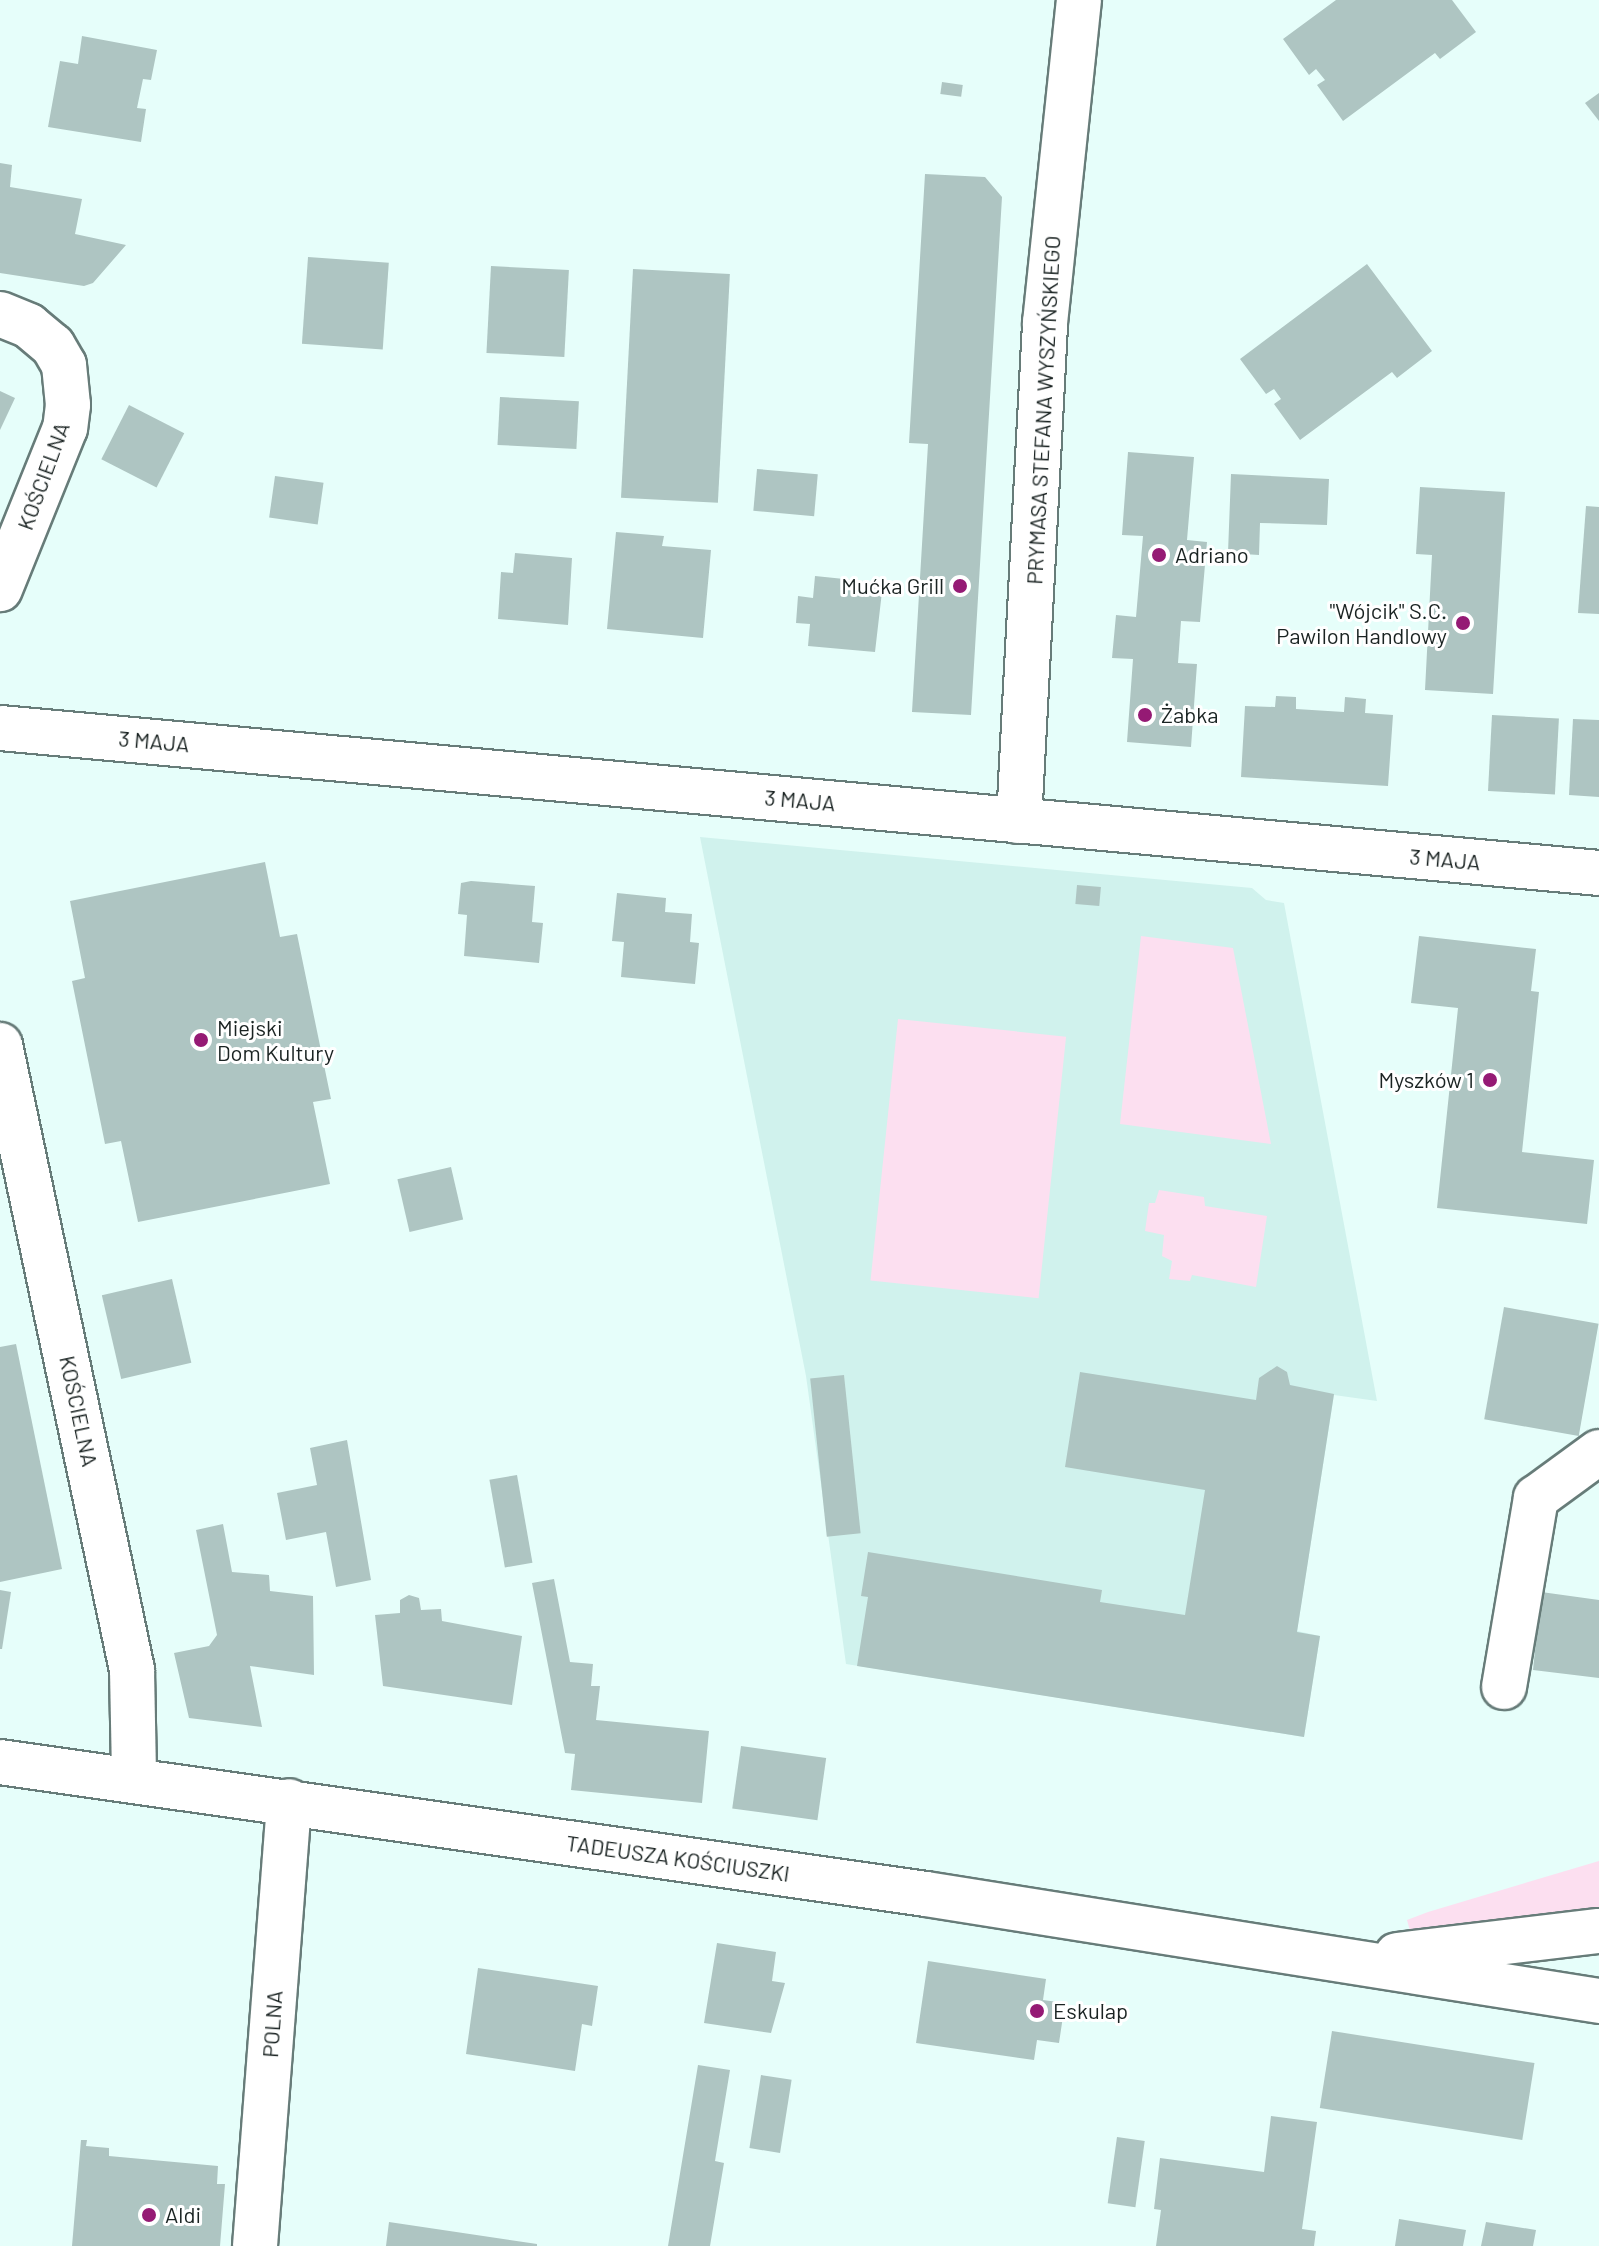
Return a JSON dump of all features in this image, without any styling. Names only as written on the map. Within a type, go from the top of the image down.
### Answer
[{"type":"street","name":"PRYMASA STEFANA WYSZYŃSKIEGO","points":[[1019,821],[1045,323],[1079,0]]},
{"type":"street","name":"KOŚCIELNA","points":[[0,589],[65,428],[68,405],[64,365],[53,346],[15,320]]},
{"type":"street","name":"3 MAJA","points":[[0,728],[1599,873]]},
{"type":"street","name":"KOŚCIELNA","points":[[0,1045],[132,1670],[134,1779]]},
{"type":"street","points":[[1504,1687],[1536,1498],[1599,1452]]},
{"type":"street","name":"TADEUSZA KOŚCIUSZKI","points":[[0,1762],[289,1801],[1355,1960],[1599,2001]]},
{"type":"street","name":"POLNA","points":[[255,2246],[289,1801]]},
{"type":"street","name":"TADEUSZA KOŚCIUSZKI","points":[[1355,1960],[1599,1931]]},
{"type":"shaded area","points":[[700,837],[1252,888],[1266,900],[1284,903],[1377,1401],[1334,1395],[1297,1631],[1320,1636],[1304,1737],[846,1664],[806,1376]]},
{"type":"shaded area","points":[[1141,936],[1233,948],[1271,1144],[1120,1124]]},
{"type":"shaded area","points":[[898,1019],[1066,1037],[1039,1298],[871,1281]]},
{"type":"shaded area","points":[[1159,1190],[1204,1197],[1205,1206],[1267,1216],[1256,1287],[1192,1275],[1190,1281],[1169,1279],[1172,1261],[1162,1256],[1164,1235],[1145,1231],[1149,1203],[1155,1203]]},
{"type":"shaded area","points":[[1599,1861],[1599,1915],[1410,1931],[1407,1920],[1428,1912]]},
{"type":"building","points":[[1336,0],[1452,0],[1476,32],[1440,59],[1435,53],[1343,121],[1317,85],[1325,80],[1316,69],[1309,75],[1283,39]]},
{"type":"building","points":[[82,36],[157,50],[151,80],[143,79],[137,108],[146,109],[141,142],[48,127],[60,61],[78,64]]},
{"type":"building","points":[[942,82],[963,85],[961,97],[940,94]]},
{"type":"building","points":[[1599,93],[1599,121],[1585,103]]},
{"type":"building","points":[[0,163],[12,165],[10,187],[82,199],[75,234],[126,245],[93,283],[84,286],[0,273]]},
{"type":"building","points":[[925,174],[985,177],[1002,197],[971,715],[912,712],[928,444],[909,443]]},
{"type":"building","points":[[308,257],[389,263],[383,349],[302,344]]},
{"type":"building","points":[[1367,264],[1432,351],[1397,378],[1392,372],[1300,440],[1274,404],[1281,399],[1274,389],[1266,394],[1240,359]]},
{"type":"building","points":[[491,266],[569,270],[564,357],[486,353]]},
{"type":"building","points":[[633,269],[730,274],[718,503],[621,498]]},
{"type":"building","points":[[0,391],[15,398],[0,430]]},
{"type":"building","points":[[500,397],[579,401],[576,449],[497,445]]},
{"type":"building","points":[[129,405],[184,433],[157,487],[101,459]]},
{"type":"building","points":[[1128,452],[1194,457],[1187,540],[1207,542],[1200,622],[1181,621],[1178,663],[1197,664],[1191,747],[1127,742],[1133,659],[1112,658],[1116,615],[1136,617],[1143,536],[1122,535]]},
{"type":"building","points":[[757,469],[818,474],[814,516],[753,511]]},
{"type":"building","points":[[1231,474],[1329,479],[1327,525],[1260,523],[1259,555],[1228,553]]},
{"type":"building","points":[[275,476],[324,483],[318,524],[269,518]]},
{"type":"building","name":"\"Wójcik\" S.C. Pawilon Handlowy","points":[[1420,487],[1505,492],[1493,694],[1425,690],[1432,555],[1416,554]]},
{"type":"building","points":[[1586,506],[1599,507],[1599,614],[1578,613]]},
{"type":"building","points":[[616,532],[664,536],[662,546],[711,550],[703,638],[607,629]]},
{"type":"building","points":[[515,553],[572,558],[568,625],[498,619],[501,572],[513,573]]},
{"type":"building","points":[[815,576],[883,583],[875,652],[808,646],[810,624],[796,623],[798,596],[813,598]]},
{"type":"building","points":[[1276,696],[1296,697],[1296,709],[1344,712],[1345,697],[1366,699],[1365,713],[1393,715],[1388,786],[1241,777],[1245,706],[1275,707]]},
{"type":"building","points":[[1492,715],[1559,719],[1555,794],[1488,791]]},
{"type":"building","points":[[1573,719],[1599,720],[1599,797],[1569,795]]},
{"type":"building","name":"Miejski Dom Kultury","points":[[265,862],[280,937],[297,934],[331,1099],[313,1102],[330,1184],[138,1222],[121,1141],[105,1144],[72,981],[85,978],[70,901]]},
{"type":"building","points":[[471,881],[535,886],[532,922],[543,923],[539,963],[464,956],[467,915],[458,914],[461,883]]},
{"type":"building","points":[[1077,885],[1101,887],[1099,906],[1075,904]]},
{"type":"building","points":[[617,893],[666,898],[665,912],[692,914],[690,942],[699,943],[695,984],[621,977],[624,942],[612,941]]},
{"type":"building","name":"Myszków 1","points":[[1419,936],[1536,949],[1531,991],[1539,992],[1522,1152],[1594,1160],[1587,1224],[1437,1208],[1458,1008],[1411,1003]]},
{"type":"building","points":[[451,1167],[463,1220],[410,1232],[397,1179]]},
{"type":"building","points":[[172,1279],[191,1363],[121,1379],[102,1295]]},
{"type":"building","points":[[1504,1307],[1599,1324],[1579,1436],[1484,1419]]},
{"type":"building","points":[[16,1344],[62,1569],[0,1582],[0,1347]]},
{"type":"building","points":[[1277,1366],[1287,1372],[1290,1385],[1334,1394],[1297,1632],[1320,1636],[1304,1737],[857,1666],[868,1597],[861,1596],[868,1552],[1102,1590],[1100,1602],[1185,1615],[1205,1490],[1065,1467],[1080,1372],[1256,1400],[1259,1378]]},
{"type":"building","points":[[844,1375],[861,1533],[827,1537],[810,1379]]},
{"type":"building","points":[[347,1440],[371,1580],[336,1587],[326,1532],[286,1540],[277,1493],[317,1485],[310,1448]]},
{"type":"building","points":[[517,1475],[532,1563],[505,1568],[489,1480]]},
{"type":"building","points":[[223,1524],[232,1572],[269,1575],[270,1591],[313,1596],[314,1675],[250,1666],[262,1727],[189,1718],[174,1653],[209,1646],[217,1635],[196,1530]]},
{"type":"building","points":[[554,1579],[570,1662],[593,1664],[591,1686],[600,1686],[596,1720],[709,1731],[702,1803],[571,1790],[575,1754],[565,1753],[532,1583]]},
{"type":"building","points":[[0,1590],[11,1592],[2,1649],[0,1649]]},
{"type":"building","points":[[1534,1591],[1599,1600],[1599,1678],[1533,1670],[1536,1641],[1527,1641]]},
{"type":"building","points":[[409,1595],[419,1598],[421,1610],[441,1609],[442,1621],[522,1636],[512,1705],[383,1686],[375,1615],[400,1613],[400,1600]]},
{"type":"building","points":[[741,1746],[826,1758],[817,1820],[732,1808]]},
{"type":"building","points":[[717,1943],[776,1952],[772,1981],[785,1983],[771,2033],[704,2023]]},
{"type":"building","points":[[928,1961],[1046,1979],[1043,2000],[1065,2003],[1059,2043],[1037,2040],[1034,2060],[916,2043]]},
{"type":"building","points":[[478,1968],[598,1986],[592,2026],[582,2024],[575,2071],[466,2054]]},
{"type":"building","points":[[1332,2031],[1534,2063],[1522,2140],[1320,2108]]},
{"type":"building","points":[[698,2065],[730,2070],[715,2161],[724,2163],[710,2246],[668,2246]]},
{"type":"building","points":[[761,2075],[792,2080],[780,2153],[749,2148]]},
{"type":"building","points":[[1271,2116],[1317,2122],[1302,2229],[1316,2231],[1314,2246],[1156,2246],[1161,2210],[1154,2209],[1160,2158],[1264,2172]]},
{"type":"building","points":[[1117,2137],[1145,2141],[1135,2207],[1108,2203]]},
{"type":"building","name":"Aldi","points":[[81,2140],[87,2140],[86,2146],[109,2148],[109,2156],[218,2166],[217,2184],[225,2184],[220,2246],[72,2246]]},
{"type":"building","points":[[1399,2219],[1466,2230],[1463,2246],[1395,2246]]},
{"type":"building","points":[[389,2222],[537,2244],[537,2246],[386,2246]]},
{"type":"building","points":[[1486,2222],[1536,2230],[1533,2246],[1481,2246]]},
{"type":"place","name":"Adriano","points":[[1159,555]]},
{"type":"place","name":"Mućka Grill","points":[[960,586]]},
{"type":"place","name":"\"Wójcik\" S.C. Pawilon Handlowy","points":[[1463,623]]},
{"type":"place","name":"Żabka","points":[[1145,715]]},
{"type":"place","name":"Miejski Dom Kultury","points":[[201,1040]]},
{"type":"place","name":"Myszków 1","points":[[1490,1080]]},
{"type":"place","name":"Eskulap","points":[[1037,2011]]},
{"type":"place","name":"Aldi","points":[[149,2215]]}]
